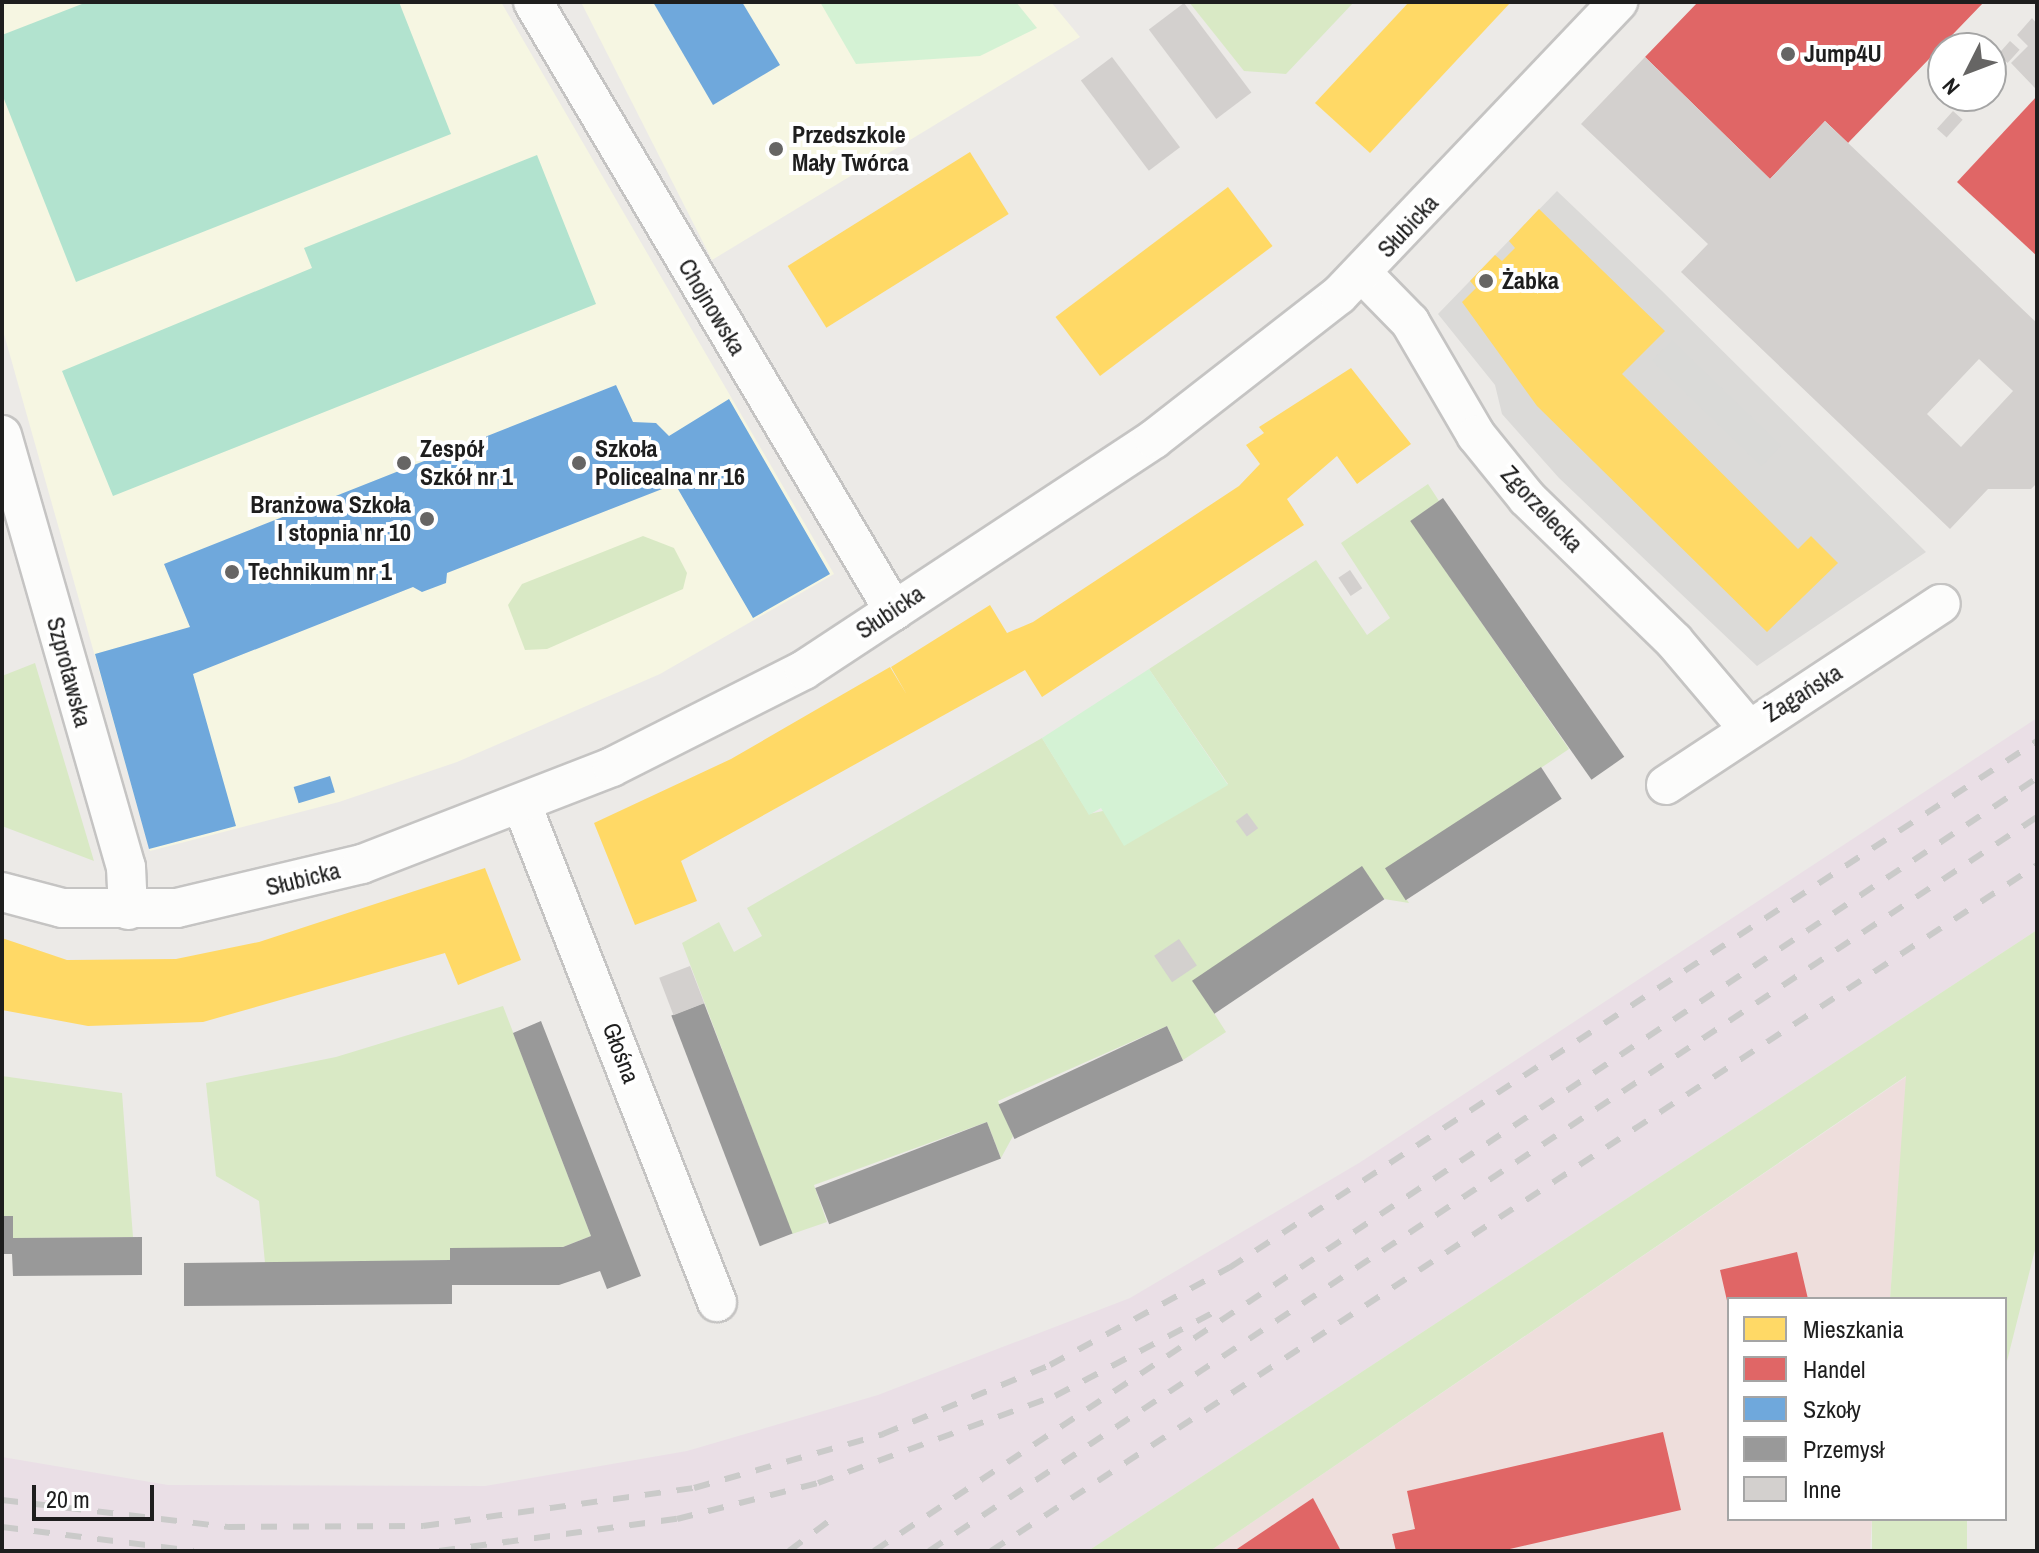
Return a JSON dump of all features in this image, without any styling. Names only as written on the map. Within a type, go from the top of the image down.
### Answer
[{"type":"street","name":"Chojnowska","points":[[533,2],[894,611]]},
{"type":"street","name":"Słubicka","points":[[2,892],[62,908],[128,910],[200,904],[362,864],[522,805],[769,688],[894,611],[1154,439],[1362,273],[1618,2]]},
{"type":"street","name":"Zgorzelecka","points":[[1362,273],[1410,322],[1476,435],[1527,498],[1674,641],[1747,727]]},
{"type":"street","name":"Szprotawska","points":[[2,435],[126,867],[128,910]]},
{"type":"street","name":"Żagańska","points":[[1666,785],[1747,727],[1941,604]]},
{"type":"street","name":"Głośna","points":[[522,805],[717,1302]]},
{"type":"shaded area","name":"Zespół Szkół nr 1","points":[[2,2],[501,2],[834,574],[660,674],[457,762],[339,802],[150,851],[2,327]]},
{"type":"shaded area","name":"Przedszkole Mały Twórca","points":[[581,2],[1051,2],[1080,37],[712,260]]},
{"type":"shaded area","points":[[1557,191],[1926,552],[1757,666],[1559,478],[1502,414],[1495,385],[1438,314]]},
{"type":"shaded area","points":[[1672,340],[1781,446],[1761,466],[1652,361]]},
{"type":"shaded area","points":[[2037,718],[2037,930],[1088,1551],[2,1551],[2,1457],[168,1485],[485,1486],[687,1451],[878,1395],[1130,1298],[1359,1163]]},
{"type":"shaded area","points":[[1907,1076],[1890,1297],[1727,1297],[1727,1521],[1872,1521],[1870,1551],[1210,1551]]},
{"type":"green space","points":[[87,2],[399,2],[451,134],[76,282],[2,94],[2,35]]},
{"type":"green space","points":[[820,2],[1016,2],[1037,28],[980,56],[856,64]]},
{"type":"green space","points":[[1189,2],[1354,2],[1286,74],[1244,71]]},
{"type":"green space","points":[[537,155],[596,304],[113,496],[62,371],[312,268],[304,248]]},
{"type":"green space","points":[[1428,484],[1439,501],[1411,521],[1569,749],[1388,871],[1409,903],[1384,899],[1362,867],[1196,985],[1226,1032],[1183,1060],[1167,1026],[998,1101],[1013,1136],[1001,1158],[987,1122],[951,1135],[814,1185],[827,1222],[792,1234],[682,943],[719,922],[734,952],[762,936],[747,908],[1042,738],[1089,814],[1228,784],[1149,669],[1316,560],[1367,635],[1390,618],[1341,543]]},
{"type":"green space","points":[[643,536],[674,548],[687,573],[683,589],[547,649],[525,650],[508,605],[522,584]]},
{"type":"green space","points":[[35,663],[94,861],[2,826],[2,676]]},
{"type":"green space","points":[[1149,669],[1228,785],[1124,846],[1101,808],[1089,815],[1042,738]]},
{"type":"green space","points":[[2037,930],[2037,1242],[2007,1361],[2007,1297],[1890,1297],[1906,1076],[1210,1551],[1088,1551]]},
{"type":"green space","points":[[503,1006],[591,1236],[563,1247],[450,1260],[265,1263],[259,1201],[216,1176],[206,1083],[336,1057]]},
{"type":"green space","points":[[2,1076],[122,1093],[133,1237],[13,1238],[13,1216],[2,1216]]},
{"type":"green space","points":[[1872,1521],[1967,1521],[1967,1551],[1872,1551]]},
{"type":"building: Mieszkania","points":[[1409,2],[1511,2],[1370,153],[1315,103]]},
{"type":"building: Mieszkania","points":[[970,152],[1009,214],[826,328],[788,266]]},
{"type":"building: Mieszkania","points":[[1228,187],[1273,246],[1100,376],[1055,317]]},
{"type":"building: Mieszkania","points":[[1539,209],[1665,331],[1622,374],[1798,549],[1811,536],[1838,563],[1767,632],[1537,406],[1462,302],[1476,288],[1470,281],[1495,255],[1502,261],[1515,248],[1509,241]]},
{"type":"building: Mieszkania","points":[[1351,368],[1411,444],[1357,484],[1337,456],[1287,499],[1304,525],[1042,697],[1025,670],[681,861],[697,901],[635,925],[594,823],[731,759],[890,667],[907,695],[891,667],[990,605],[1007,633],[1033,622],[1239,486],[1260,464],[1246,445],[1264,433],[1259,427]]},
{"type":"building: Mieszkania","points":[[485,868],[521,960],[458,985],[445,953],[203,1022],[88,1026],[2,1010],[2,938],[67,960],[176,959],[259,942]]},
{"type":"building: Handel","points":[[1698,2],[1984,2],[1955,32],[1927,32],[1927,61],[1848,143],[1825,121],[1770,179],[1645,57]]},
{"type":"building: Handel","points":[[2037,96],[2037,256],[1957,182]]},
{"type":"building: Handel","points":[[1797,1252],[1808,1297],[1727,1297],[1727,1301],[1720,1270]]},
{"type":"building: Handel","points":[[1663,1432],[1681,1510],[1501,1551],[1396,1551],[1392,1534],[1415,1529],[1407,1491]]},
{"type":"building: Handel","points":[[1313,1498],[1341,1551],[1234,1551]]},
{"type":"building: Szkoły","points":[[653,2],[742,2],[780,65],[713,105]]},
{"type":"building: Szkoły","points":[[616,385],[633,422],[656,423],[669,436],[729,399],[830,574],[753,618],[675,484],[447,573],[446,583],[422,592],[413,587],[193,674],[236,826],[149,849],[95,654],[190,627],[164,564]]},
{"type":"building: Szkoły","points":[[330,776],[335,792],[299,803],[294,787]]},
{"type":"building: Przemysł","points":[[1443,498],[1624,757],[1591,780],[1410,521]]},
{"type":"building: Przemysł","points":[[1541,767],[1562,799],[1406,900],[1385,868]]},
{"type":"building: Przemysł","points":[[1362,866],[1384,899],[1214,1014],[1192,981]]},
{"type":"building: Przemysł","points":[[704,1003],[793,1234],[760,1246],[671,1016]]},
{"type":"building: Przemysł","points":[[541,1021],[641,1276],[607,1289],[600,1271],[559,1285],[452,1285],[452,1304],[184,1306],[184,1263],[450,1260],[450,1248],[563,1247],[591,1236],[513,1033]]},
{"type":"building: Przemysł","points":[[1167,1026],[1183,1060],[1014,1139],[998,1105]]},
{"type":"building: Przemysł","points":[[987,1122],[1001,1158],[829,1224],[815,1188]]},
{"type":"building: Przemysł","points":[[2,1216],[13,1216],[13,1238],[142,1237],[142,1275],[13,1276],[12,1254],[2,1254]]},
{"type":"building: Inne","points":[[1184,3],[1251,92],[1216,119],[1149,29]]},
{"type":"building: Inne","points":[[2032,18],[2037,24],[2035,88],[2011,63],[2028,46],[2017,35]]},
{"type":"building: Inne","points":[[2010,41],[2020,50],[2008,63],[2007,44]]},
{"type":"building: Inne","points":[[1112,57],[1180,147],[1149,171],[1081,80]]},
{"type":"building: Inne","points":[[1645,57],[1770,179],[1825,121],[2037,323],[2037,483],[2031,489],[1988,489],[1950,529],[1681,272],[1708,244],[1581,124]],"holes":[[[1979,359],[2013,391],[1961,447],[1927,414]]]},
{"type":"building: Inne","points":[[1954,112],[1963,120],[1947,138],[1937,129]]},
{"type":"building: Inne","points":[[1350,570],[1362,588],[1351,596],[1338,578]]},
{"type":"building: Inne","points":[[1247,813],[1258,828],[1247,837],[1236,821]]},
{"type":"building: Inne","points":[[1179,939],[1197,966],[1172,982],[1154,956]]},
{"type":"building: Inne","points":[[690,966],[704,1003],[674,1015],[659,978]]},
{"type":"railway","points":[[2,1500],[229,1527],[423,1526],[694,1488],[883,1434],[1050,1365],[1229,1268],[2037,741]]},
{"type":"railway","points":[[874,1551],[2037,778]]},
{"type":"railway","points":[[929,1551],[2037,817]]},
{"type":"railway","points":[[991,1551],[2037,865]]},
{"type":"railway","points":[[439,1551],[677,1519],[818,1483],[1055,1396],[1216,1311]]},
{"type":"railway","points":[[789,1551],[833,1518]]},
{"type":"railway","points":[[2,1527],[194,1551]]},
{"type":"place","name":"Jump4U","points":[[1788,54]]},
{"type":"place","name":"Przedszkole Mały Twórca","points":[[776,149]]},
{"type":"place","name":"Żabka","points":[[1486,281]]},
{"type":"place","name":"Zespół Szkół nr 1","points":[[404,463]]},
{"type":"place","name":"Szkoła Policealna nr 16","points":[[579,463]]},
{"type":"place","name":"Branżowa Szkoła I stopnia nr 10","points":[[427,519]]},
{"type":"place","name":"Technikum nr 1","points":[[232,572]]}]
